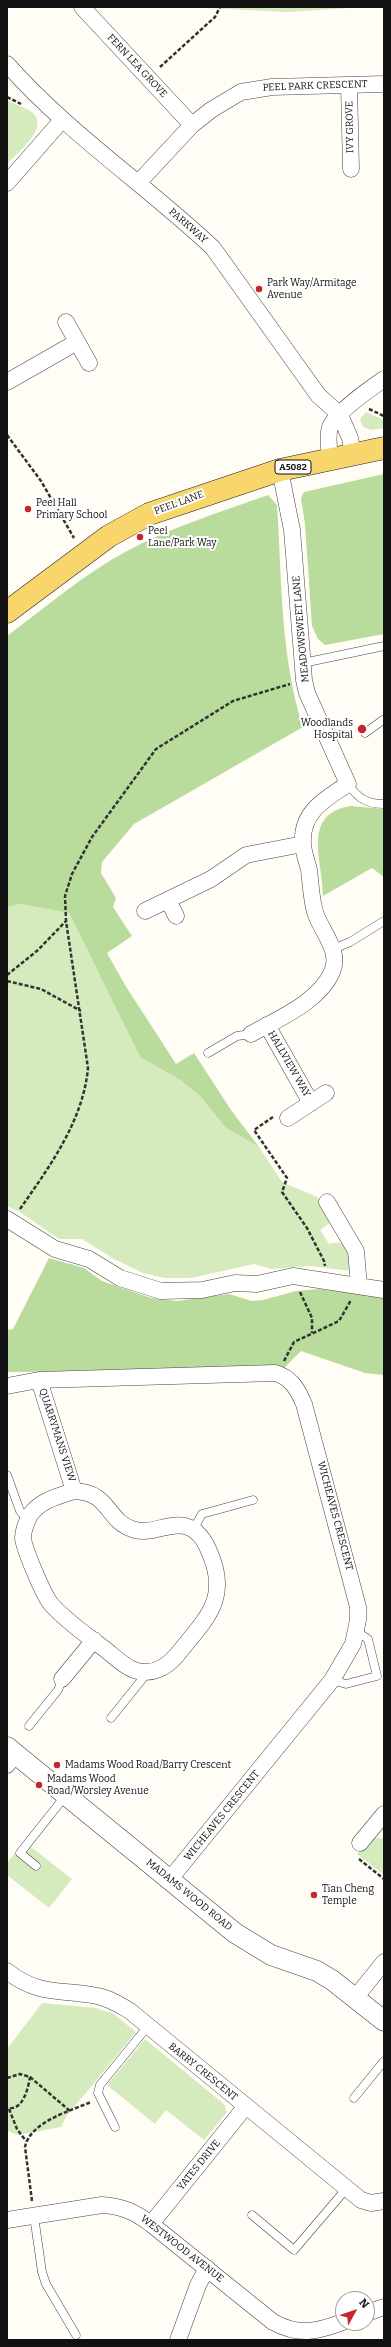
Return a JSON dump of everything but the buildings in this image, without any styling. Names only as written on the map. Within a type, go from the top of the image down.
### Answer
[{"type":"main road","name":"A5082","points":[[330,458],[384,448]]},
{"type":"main road","name":"PEEL LANE","points":[[7,612],[109,536],[149,514],[280,470],[330,458]]},
{"type":"street","name":"FERN LEA GROVE","points":[[82,7],[192,125]]},
{"type":"street","name":"PARKWAY","points":[[7,64],[62,120],[213,248],[318,396],[340,415]]},
{"type":"street","name":"PEEL PARK CRESCENT","points":[[138,183],[192,125],[226,100],[252,89],[384,84]]},
{"type":"street","name":"IVY GROVE","points":[[349,85],[351,169]]},
{"type":"street","points":[[7,182],[62,120]]},
{"type":"street","points":[[66,322],[89,363]]},
{"type":"street","points":[[7,382],[77,342]]},
{"type":"street","points":[[330,458],[329,432],[331,425],[353,401],[384,379]]},
{"type":"street","points":[[340,415],[350,438],[353,454]]},
{"type":"street","name":"MEADOWSWEET LANE","points":[[280,470],[292,530],[304,680],[307,693],[348,784]]},
{"type":"street","name":"HALLVIEW WAY","points":[[251,1034],[318,992],[332,972],[335,957],[316,915],[303,844],[307,818],[324,800],[348,784]]},
{"type":"street","points":[[145,911],[211,879],[246,855],[303,844]]},
{"type":"street","points":[[168,900],[176,916]]},
{"type":"street","name":"HALLVIEW WAY","points":[[267,1025],[311,1102]]},
{"type":"street","name":"HALLVIEW WAY","points":[[288,1118],[326,1093]]},
{"type":"street","points":[[327,1202],[337,1231],[356,1251],[359,1286]]},
{"type":"street","points":[[9,1220],[55,1249],[89,1259],[120,1278],[161,1290],[202,1290],[235,1282],[264,1284],[293,1276],[326,1279],[384,1290]]},
{"type":"street","points":[[7,1386],[39,1380],[267,1373],[282,1375]]},
{"type":"street","name":"WICHEAVES CRESCENT","points":[[170,1879],[332,1680],[347,1657],[356,1631],[358,1607],[354,1588],[304,1404],[295,1387],[282,1375]]},
{"type":"street","name":"QUARRYMANS VIEW","points":[[39,1380],[74,1491]]},
{"type":"street","name":"QUARRYMANS VIEW","points":[[148,1671],[134,1670],[126,1666],[57,1610],[44,1594],[23,1539],[28,1520],[44,1502],[74,1491],[87,1491],[98,1497],[127,1528],[147,1532],[178,1525],[193,1530]]},
{"type":"street","points":[[148,1671],[158,1670],[173,1659],[212,1609],[217,1599],[218,1579],[213,1559],[202,1538],[193,1530]]},
{"type":"street","points":[[62,1679],[94,1640]]},
{"type":"street","name":"MADAMS WOOD ROAD","points":[[10,1756],[66,1795],[253,1945],[271,1955],[317,1971],[384,2021]]},
{"type":"street","points":[[360,1843],[381,1823]]},
{"type":"street","points":[[355,1998],[384,1962]]},
{"type":"street","name":"BARRY CRESCENT","points":[[7,1971],[33,1987],[53,1992],[98,1996],[114,2002],[130,2011],[361,2200],[370,2203],[384,2201]]},
{"type":"street","name":"YATES DRIVE","points":[[151,2224],[246,2106]]},
{"type":"street","name":"WESTWOOD AVENUE","points":[[7,2220],[102,2205],[118,2206],[134,2212],[151,2224],[273,2322],[288,2330],[305,2332],[323,2329],[335,2325]]},
{"type":"street","points":[[178,2340],[198,2284],[207,2268]]},
{"type":"lane","points":[[303,663],[384,646]]},
{"type":"lane","points":[[365,733],[384,720]]},
{"type":"lane","name":"MEADOWSWEET LANE","points":[[348,784],[356,796],[365,802],[384,804]]},
{"type":"lane","points":[[332,949],[350,942],[384,921]]},
{"type":"lane","points":[[208,1053],[237,1036],[251,1034]]},
{"type":"lane","points":[[7,1475],[20,1511],[28,1520]]},
{"type":"lane","points":[[193,1530],[202,1514],[253,1500]]},
{"type":"lane","points":[[332,1680],[346,1684],[377,1676],[368,1639],[356,1631]]},
{"type":"lane","points":[[111,1718],[148,1671]]},
{"type":"lane","points":[[29,1726],[58,1690],[62,1679]]},
{"type":"lane","points":[[36,1866],[20,1853],[66,1795]]},
{"type":"lane","points":[[116,2127],[98,2093],[100,2085],[148,2026]]},
{"type":"lane","points":[[354,2098],[384,2061]]},
{"type":"lane","points":[[252,2215],[294,2250],[347,2188]]},
{"type":"lane","points":[[34,2216],[42,2272],[46,2284],[76,2335]]},
{"type":"path","points":[[148,78],[215,17],[220,7]]},
{"type":"path","points":[[7,435],[41,482],[83,554]]},
{"type":"path","points":[[9,1220],[64,1143],[86,1089],[88,1068],[66,921],[65,896],[72,874],[92,836],[156,748],[233,701],[304,680]]},
{"type":"path","points":[[7,975],[38,950],[66,921]]},
{"type":"path","points":[[7,981],[41,989],[64,1000],[80,1011]]},
{"type":"path","points":[[288,1118],[277,1115],[254,1130],[287,1178],[282,1192],[307,1228],[324,1261],[326,1279]]},
{"type":"path","points":[[293,1276],[312,1318],[312,1333]]},
{"type":"path","points":[[282,1375],[284,1358],[294,1342],[339,1322],[359,1286]]},
{"type":"path","points":[[360,1843],[352,1853],[384,1879]]},
{"type":"path","points":[[7,2078],[20,2074],[30,2077],[70,2111]]},
{"type":"path","points":[[26,2141],[17,2130],[8,2108],[26,2096],[30,2077]]},
{"type":"path","points":[[34,2216],[25,2147],[26,2141],[44,2124],[100,2098]]},
{"type":"green space","points":[[182,7],[365,7],[288,12]]},
{"type":"green space","points":[[7,100],[30,111],[36,117],[38,124],[36,131],[25,146],[7,164]]},
{"type":"green space","points":[[366,412],[384,420],[384,428],[372,430],[363,427],[360,419]]},
{"type":"green space","points":[[384,474],[384,634],[325,645],[318,639],[312,626],[305,524],[301,498],[304,492]]},
{"type":"green space","points":[[268,495],[277,505],[281,589],[286,645],[295,700],[303,727],[134,824],[102,862],[101,873],[116,898],[113,907],[132,936],[107,953],[125,985],[176,1064],[194,1053],[231,1110],[259,1147],[225,1127],[200,1096],[180,1080],[140,1057],[69,913],[20,904],[7,907],[7,636],[80,580],[127,551],[179,527]]},
{"type":"green space","points":[[350,806],[384,809],[384,877],[372,868],[323,896],[318,841],[320,829],[325,819],[335,811]]},
{"type":"green space","points":[[20,904],[69,913],[140,1057],[180,1080],[200,1096],[225,1127],[259,1147],[282,1182],[317,1197],[330,1219],[330,1223],[320,1230],[329,1244],[342,1243],[349,1248],[351,1271],[310,1266],[272,1269],[254,1264],[191,1278],[165,1278],[143,1273],[114,1259],[82,1239],[59,1239],[20,1212],[7,1206],[7,907]]},
{"type":"green space","points":[[49,1258],[84,1268],[102,1281],[151,1298],[177,1301],[229,1294],[252,1301],[263,1300],[296,1291],[319,1289],[384,1297],[384,1375],[365,1373],[301,1351],[282,1370],[7,1372],[7,1330],[13,1329]]},
{"type":"green space","points":[[46,1814],[53,1819],[31,1847],[72,1879],[49,1908],[7,1875],[7,1863]]},
{"type":"green space","points":[[373,1837],[384,1839],[384,1875],[357,1854]]},
{"type":"green space","points":[[42,2003],[96,2008],[114,2014],[136,2032],[66,2117],[61,2127],[18,2135],[7,2131],[7,2049]]},
{"type":"green space","points":[[145,2039],[224,2104],[227,2112],[204,2140],[166,2110],[155,2124],[107,2085]]},
{"type":"place","name":"Park Way/Armitage Avenue","points":[[259,289]]},
{"type":"place","name":"Peel Hall Primary School","points":[[28,509]]},
{"type":"place","name":"Peel Lane/Park Way","points":[[140,537]]},
{"type":"place","name":"Woodlands Hospital","points":[[362,729]]},
{"type":"place","name":"Madams Wood Road/Barry Crescent","points":[[57,1765]]},
{"type":"place","name":"Madams Wood Road/Worsley Avenue","points":[[39,1785]]},
{"type":"place","name":"Tian Cheng Temple","points":[[314,1895]]}]
